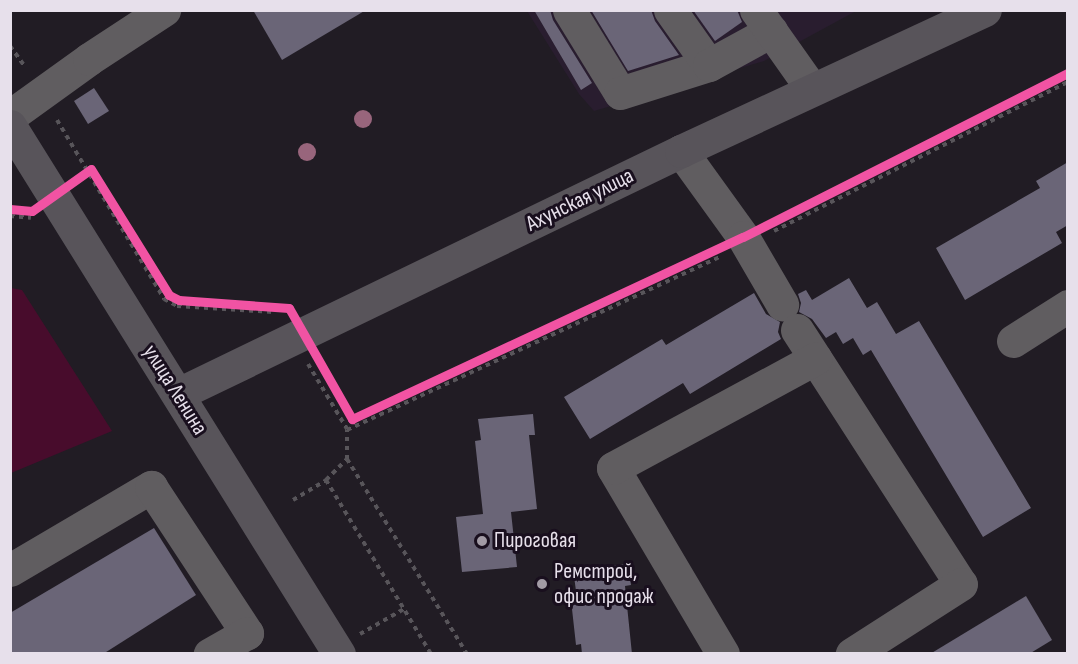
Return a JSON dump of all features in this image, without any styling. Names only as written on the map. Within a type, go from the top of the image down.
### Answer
[{"type":"main road","name":"Ахунская улица","points":[[178,394],[681,151],[985,10]]},
{"type":"main road","name":"улица Ленина","points":[[10,126],[337,651]]},
{"type":"lane","points":[[10,116],[89,59],[164,10]]},
{"type":"lane","points":[[569,10],[620,93],[709,65],[764,21],[812,89]]},
{"type":"lane","points":[[670,10],[709,65]]},
{"type":"lane","points":[[681,151],[745,241],[815,359],[961,584],[852,654]]},
{"type":"lane","points":[[1013,341],[1068,306]]},
{"type":"lane","points":[[723,654],[613,468],[815,359]]},
{"type":"lane","points":[[10,570],[151,487],[251,643],[210,654]]},
{"type":"path","points":[[10,45],[42,93],[86,173]]},
{"type":"path","points":[[299,337],[352,419],[745,241],[1068,73]]},
{"type":"path","points":[[347,430],[745,241],[1068,82]]},
{"type":"path","points":[[10,209],[32,211],[91,169],[169,295],[179,300],[289,308],[299,337],[347,430],[347,459],[467,654]]},
{"type":"path","points":[[293,500],[326,480],[347,459]]},
{"type":"path","points":[[326,480],[431,654]]},
{"type":"path","points":[[337,651],[404,609]]},
{"type":"shaded area","points":[[527,11],[856,11],[764,61],[594,111],[579,94]]},
{"type":"shaded area","points":[[11,288],[22,290],[112,431],[11,473]]},
{"type":"building","points":[[253,10],[366,10],[282,60]]},
{"type":"building","points":[[534,10],[550,10],[553,20],[592,83],[581,90]]},
{"type":"building","points":[[591,10],[651,10],[655,21],[679,55],[628,71]]},
{"type":"building","points":[[693,10],[737,10],[742,22],[715,41]]},
{"type":"building","points":[[94,88],[109,111],[88,124],[74,101]]},
{"type":"building","points":[[1068,162],[1068,225],[1056,232],[1062,243],[965,300],[936,248],[1040,188],[1036,181]]},
{"type":"building","points":[[849,278],[867,308],[877,302],[896,334],[919,321],[1031,508],[983,537],[871,350],[863,355],[853,338],[843,344],[836,332],[826,338],[812,319],[799,312],[801,303],[798,294],[806,290],[812,300]]},
{"type":"building","points":[[754,293],[766,314],[780,322],[778,332],[781,339],[690,394],[683,383],[590,439],[564,397],[662,339],[666,345]]},
{"type":"building","points":[[533,414],[535,435],[529,435],[537,509],[511,512],[517,567],[462,572],[456,517],[483,514],[475,441],[481,440],[478,419]]},
{"type":"building","points":[[154,528],[196,595],[103,654],[10,654],[10,613]]},
{"type":"building","points":[[628,564],[631,585],[625,586],[632,654],[582,654],[581,644],[576,645],[570,591],[576,591],[573,569]]},
{"type":"building","points":[[1026,596],[1052,640],[1029,654],[930,654]]},
{"type":"cycle path","points":[[10,209],[32,211],[91,169],[169,295],[179,300],[289,308],[352,419],[743,237],[1068,73]]},
{"type":"place","name":"Пироговая","points":[[482,541]]},
{"type":"place","name":"Ремстрой, офис продаж","points":[[542,584]]}]
